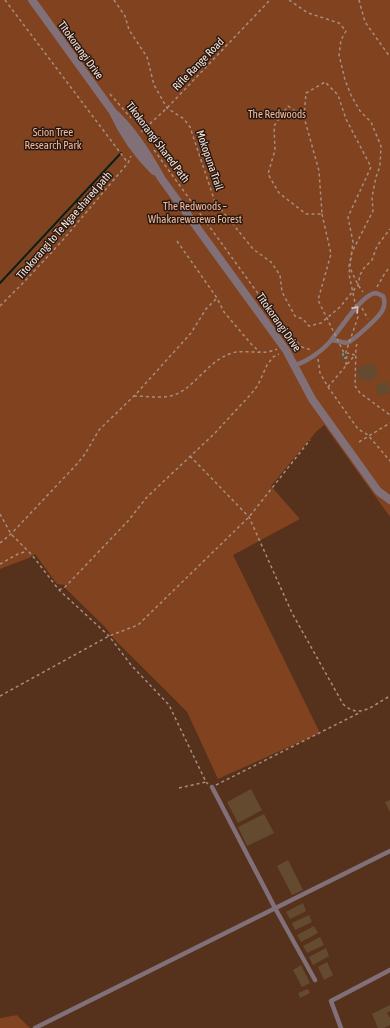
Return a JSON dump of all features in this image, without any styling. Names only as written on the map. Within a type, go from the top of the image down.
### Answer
[{"type":"street","name":"Tītokorangi Drive","points":[[32,0],[113,112],[121,129],[147,164],[161,178]]},
{"type":"street","name":"Tītokorangi Drive","points":[[113,112],[138,134],[161,178],[285,347],[312,399],[378,491],[390,500]]},
{"type":"lane","points":[[295,365],[300,364],[316,354],[332,340],[343,323],[370,293],[374,292],[383,296],[384,304],[380,314],[371,323],[348,342],[332,340]]},
{"type":"lane","points":[[212,787],[274,908],[315,980]]},
{"type":"lane","points":[[35,1028],[390,851]]},
{"type":"lane","points":[[341,1028],[331,1001],[390,970]]},
{"type":"path","points":[[5,0],[128,163]]},
{"type":"path","name":"Mokopuna Trail","points":[[114,0],[125,16],[129,30],[147,57],[154,85],[167,108],[184,119],[190,127],[216,202],[254,249],[271,262],[280,275],[282,292],[295,316],[303,319],[309,326],[321,324],[340,307],[358,285],[360,275],[364,268],[372,260],[377,246],[390,229]]},
{"type":"path","name":"Rifle Range Road","points":[[138,134],[167,108],[270,0]]},
{"type":"path","points":[[290,0],[308,13],[340,23],[346,31],[341,40],[339,55],[345,80],[360,111],[371,122],[381,146],[380,166],[372,197],[374,211],[352,252],[349,266],[358,285],[366,297]]},
{"type":"path","points":[[359,0],[365,22],[390,57]]},
{"type":"path","points":[[345,355],[358,317],[349,274],[353,242],[348,217],[371,168],[346,119],[338,95],[325,82],[306,93],[304,117],[319,171],[322,214],[331,254],[318,300],[345,355],[348,356],[343,358],[342,354],[344,352],[347,353],[355,355]]},
{"type":"path","name":"Tikokorangi Shared Path","points":[[108,92],[132,119]]},
{"type":"path","points":[[304,117],[288,106],[274,126],[275,150],[268,174],[279,193],[306,214],[322,214]]},
{"type":"path","name":"Tikokorangi Shared Path","points":[[138,134],[144,136]]},
{"type":"path","name":"Tikokorangi Shared Path","points":[[151,146],[291,338],[302,347],[311,349],[316,354]]},
{"type":"path","name":"Tītokorangi to Te Ngae shared path","points":[[0,306],[62,241],[128,163],[130,156]]},
{"type":"path","points":[[386,234],[390,237]]},
{"type":"path","points":[[177,240],[218,298],[224,312],[252,345],[260,352]]},
{"type":"path","points":[[374,292],[390,267]]},
{"type":"path","points":[[0,543],[11,534],[81,459],[99,430],[134,396],[191,333],[206,309],[218,298]]},
{"type":"path","points":[[360,305],[371,323]]},
{"type":"path","points":[[58,590],[65,587],[128,521],[147,496],[214,434],[251,394],[258,385],[267,365],[273,357],[285,347],[291,338]]},
{"type":"path","points":[[359,340],[355,355],[355,386],[360,393],[390,415]]},
{"type":"path","points":[[134,396],[165,397],[176,394],[221,358],[233,353],[267,353],[285,347]]},
{"type":"path","points":[[346,367],[347,353]]},
{"type":"path","points":[[316,354],[320,365],[320,373],[328,387],[358,429],[368,435],[390,460]]},
{"type":"path","points":[[328,387],[355,355]]},
{"type":"path","points":[[359,442],[368,435],[378,431],[390,423]]},
{"type":"path","points":[[0,696],[109,636],[138,625],[248,517],[310,440]]},
{"type":"path","points":[[190,456],[248,517],[292,613],[343,704],[354,712],[361,712]]},
{"type":"path","points":[[0,514],[11,534],[28,551],[58,590],[109,636],[131,665],[169,705],[206,782],[212,787],[390,696]]},
{"type":"path","points":[[0,564],[18,554],[28,551]]},
{"type":"path","points":[[179,788],[206,782]]},
{"type":"shaded area","points":[[324,425],[390,517],[390,1028],[30,1028],[17,1015],[0,1018],[0,569],[29,558],[35,553],[57,583],[65,585],[66,589],[105,627],[114,639],[187,713],[218,779],[320,733],[232,555],[300,519],[271,486],[316,432]]},
{"type":"green space","name":"The Redwoods – Whakarewarewa Forest","points":[[0,0],[390,0],[390,517],[324,425],[316,432],[271,486],[300,519],[233,555],[320,733],[218,779],[187,712],[114,639],[105,627],[66,589],[65,585],[57,584],[35,554],[29,558],[0,569]]},
{"type":"green space","points":[[17,1015],[30,1028],[0,1028],[0,1018]]},
{"type":"building","points":[[341,351],[349,352],[348,359],[341,359]]},
{"type":"building","points":[[374,364],[378,375],[376,379],[370,379],[371,383],[364,380],[359,380],[357,367]]},
{"type":"building","points":[[388,381],[390,393],[379,396],[376,384]]},
{"type":"building","points":[[251,789],[262,810],[238,823],[227,802]]},
{"type":"building","points":[[390,800],[390,812],[385,802]]},
{"type":"building","points":[[264,814],[274,833],[247,846],[238,827]]},
{"type":"building","points":[[288,860],[303,890],[292,895],[277,866]]},
{"type":"building","points":[[303,903],[306,911],[290,919],[286,912]]},
{"type":"building","points":[[309,915],[312,922],[295,930],[292,923]]},
{"type":"building","points":[[314,926],[318,933],[301,942],[297,935]]},
{"type":"building","points":[[320,937],[324,945],[307,953],[303,946]]},
{"type":"building","points":[[326,948],[329,956],[313,965],[309,957]]},
{"type":"building","points":[[327,962],[333,975],[324,980],[318,967]]},
{"type":"building","points":[[301,965],[310,983],[302,987],[293,970]]},
{"type":"building","points":[[308,989],[310,993],[300,998],[298,993]]},
{"type":"building","points":[[390,1005],[390,1011],[387,1013],[390,1018],[390,1025],[384,1028],[378,1028],[372,1014]]},
{"type":"waterway","points":[[0,283],[121,153]]},
{"type":"park label","name":"The Redwoods","points":[[277,114]]},
{"type":"park label","name":"Scion Tree Research Park","points":[[53,138]]}]
